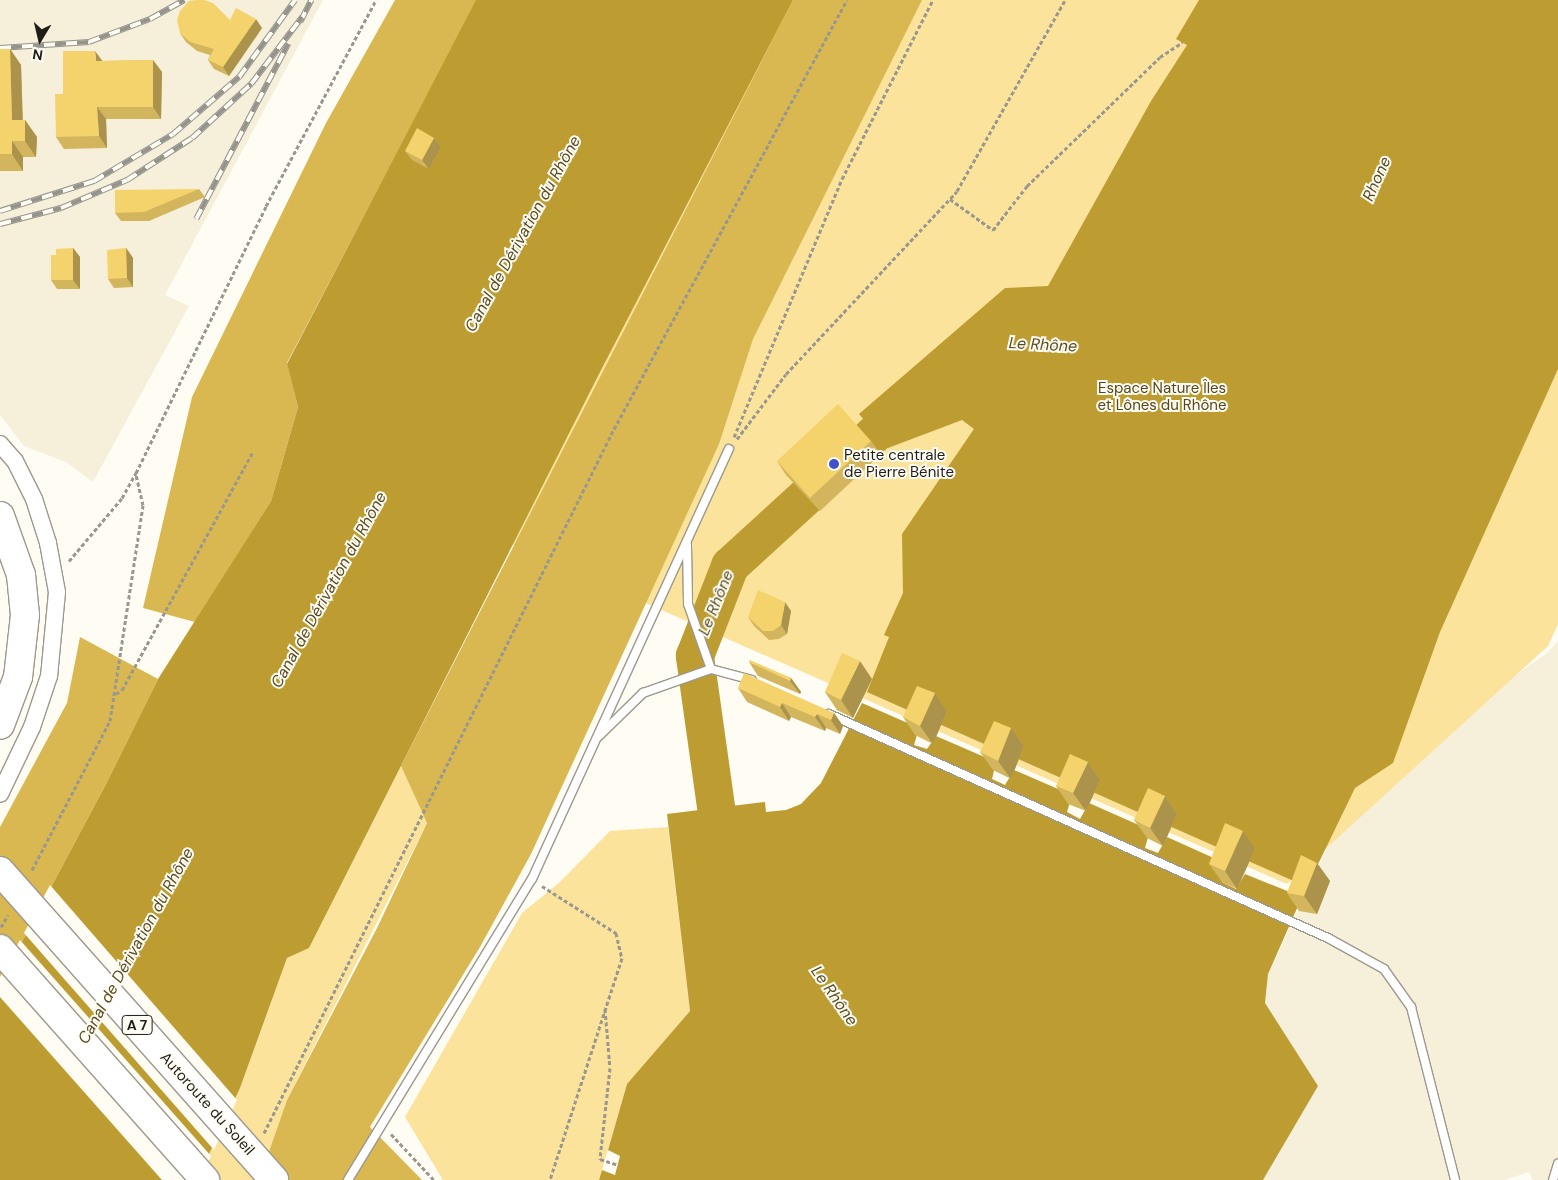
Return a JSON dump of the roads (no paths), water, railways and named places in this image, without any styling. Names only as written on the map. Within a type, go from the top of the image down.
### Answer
[{"type":"highway","points":[[0,516],[21,575],[25,615],[18,677],[0,725]]},
{"type":"highway","name":"Autoroute du Soleil","points":[[0,871],[274,1180]]},
{"type":"highway","points":[[0,949],[205,1180]]},
{"type":"street","points":[[0,444],[15,461],[34,499],[56,578],[56,630],[49,676],[32,727],[0,794]]},
{"type":"lane","points":[[348,1180],[384,1126],[532,879],[688,542],[728,449]]},
{"type":"lane","points":[[688,542],[688,604],[711,669]]},
{"type":"lane","points":[[599,736],[644,693],[711,669],[764,684]]},
{"type":"lane","points":[[818,709],[1328,938],[1384,969],[1411,1007],[1455,1180]]},
{"type":"lane","points":[[1553,1180],[1558,1164]]},
{"type":"water","name":"Canal de Dérivation du Rhône","points":[[476,0],[793,0],[599,374],[309,948],[287,958],[240,1088],[197,1180],[0,1180],[0,983],[106,784],[158,679],[271,501],[298,407],[287,364]]},
{"type":"water","name":"Rhone","points":[[1199,0],[1558,0],[1558,369],[1440,632],[1393,763],[1355,788],[1307,887],[867,692],[889,637],[884,635],[903,593],[902,534],[974,429],[962,420],[888,448],[859,414],[1005,288],[1048,286],[1151,101],[1187,45],[1176,39]]},
{"type":"water","points":[[862,703],[919,728],[914,745],[927,749],[936,736],[996,762],[992,779],[1005,785],[1014,770],[1072,795],[1067,812],[1080,819],[1089,803],[1150,830],[1145,848],[1158,853],[1167,837],[1227,864],[1222,882],[1236,889],[1245,874],[1302,897],[1268,974],[1265,1003],[1318,1086],[1263,1180],[599,1180],[602,1170],[615,1175],[620,1156],[608,1150],[627,1084],[690,1011],[667,814],[765,802],[766,812],[786,810],[801,804],[821,783]]},
{"type":"waterway","name":"Le Rhône","points":[[734,855],[720,835],[695,656],[730,566],[913,399]]},
{"type":"railway","points":[[0,48],[89,42],[150,19],[184,0]]},
{"type":"railway","points":[[0,211],[94,181],[173,134],[239,77],[295,0]]},
{"type":"railway","points":[[300,22],[311,0]]},
{"type":"railway","points":[[0,224],[61,208],[127,180],[192,138],[251,84],[302,17]]},
{"type":"railway","points":[[196,219],[288,44]]},
{"type":"place","name":"Petite centrale de Pierre Bénite","points":[[834,464]]},
{"type":"park label","name":"Espace Nature Îles et Lônes du Rhône","points":[[1162,396]]}]
